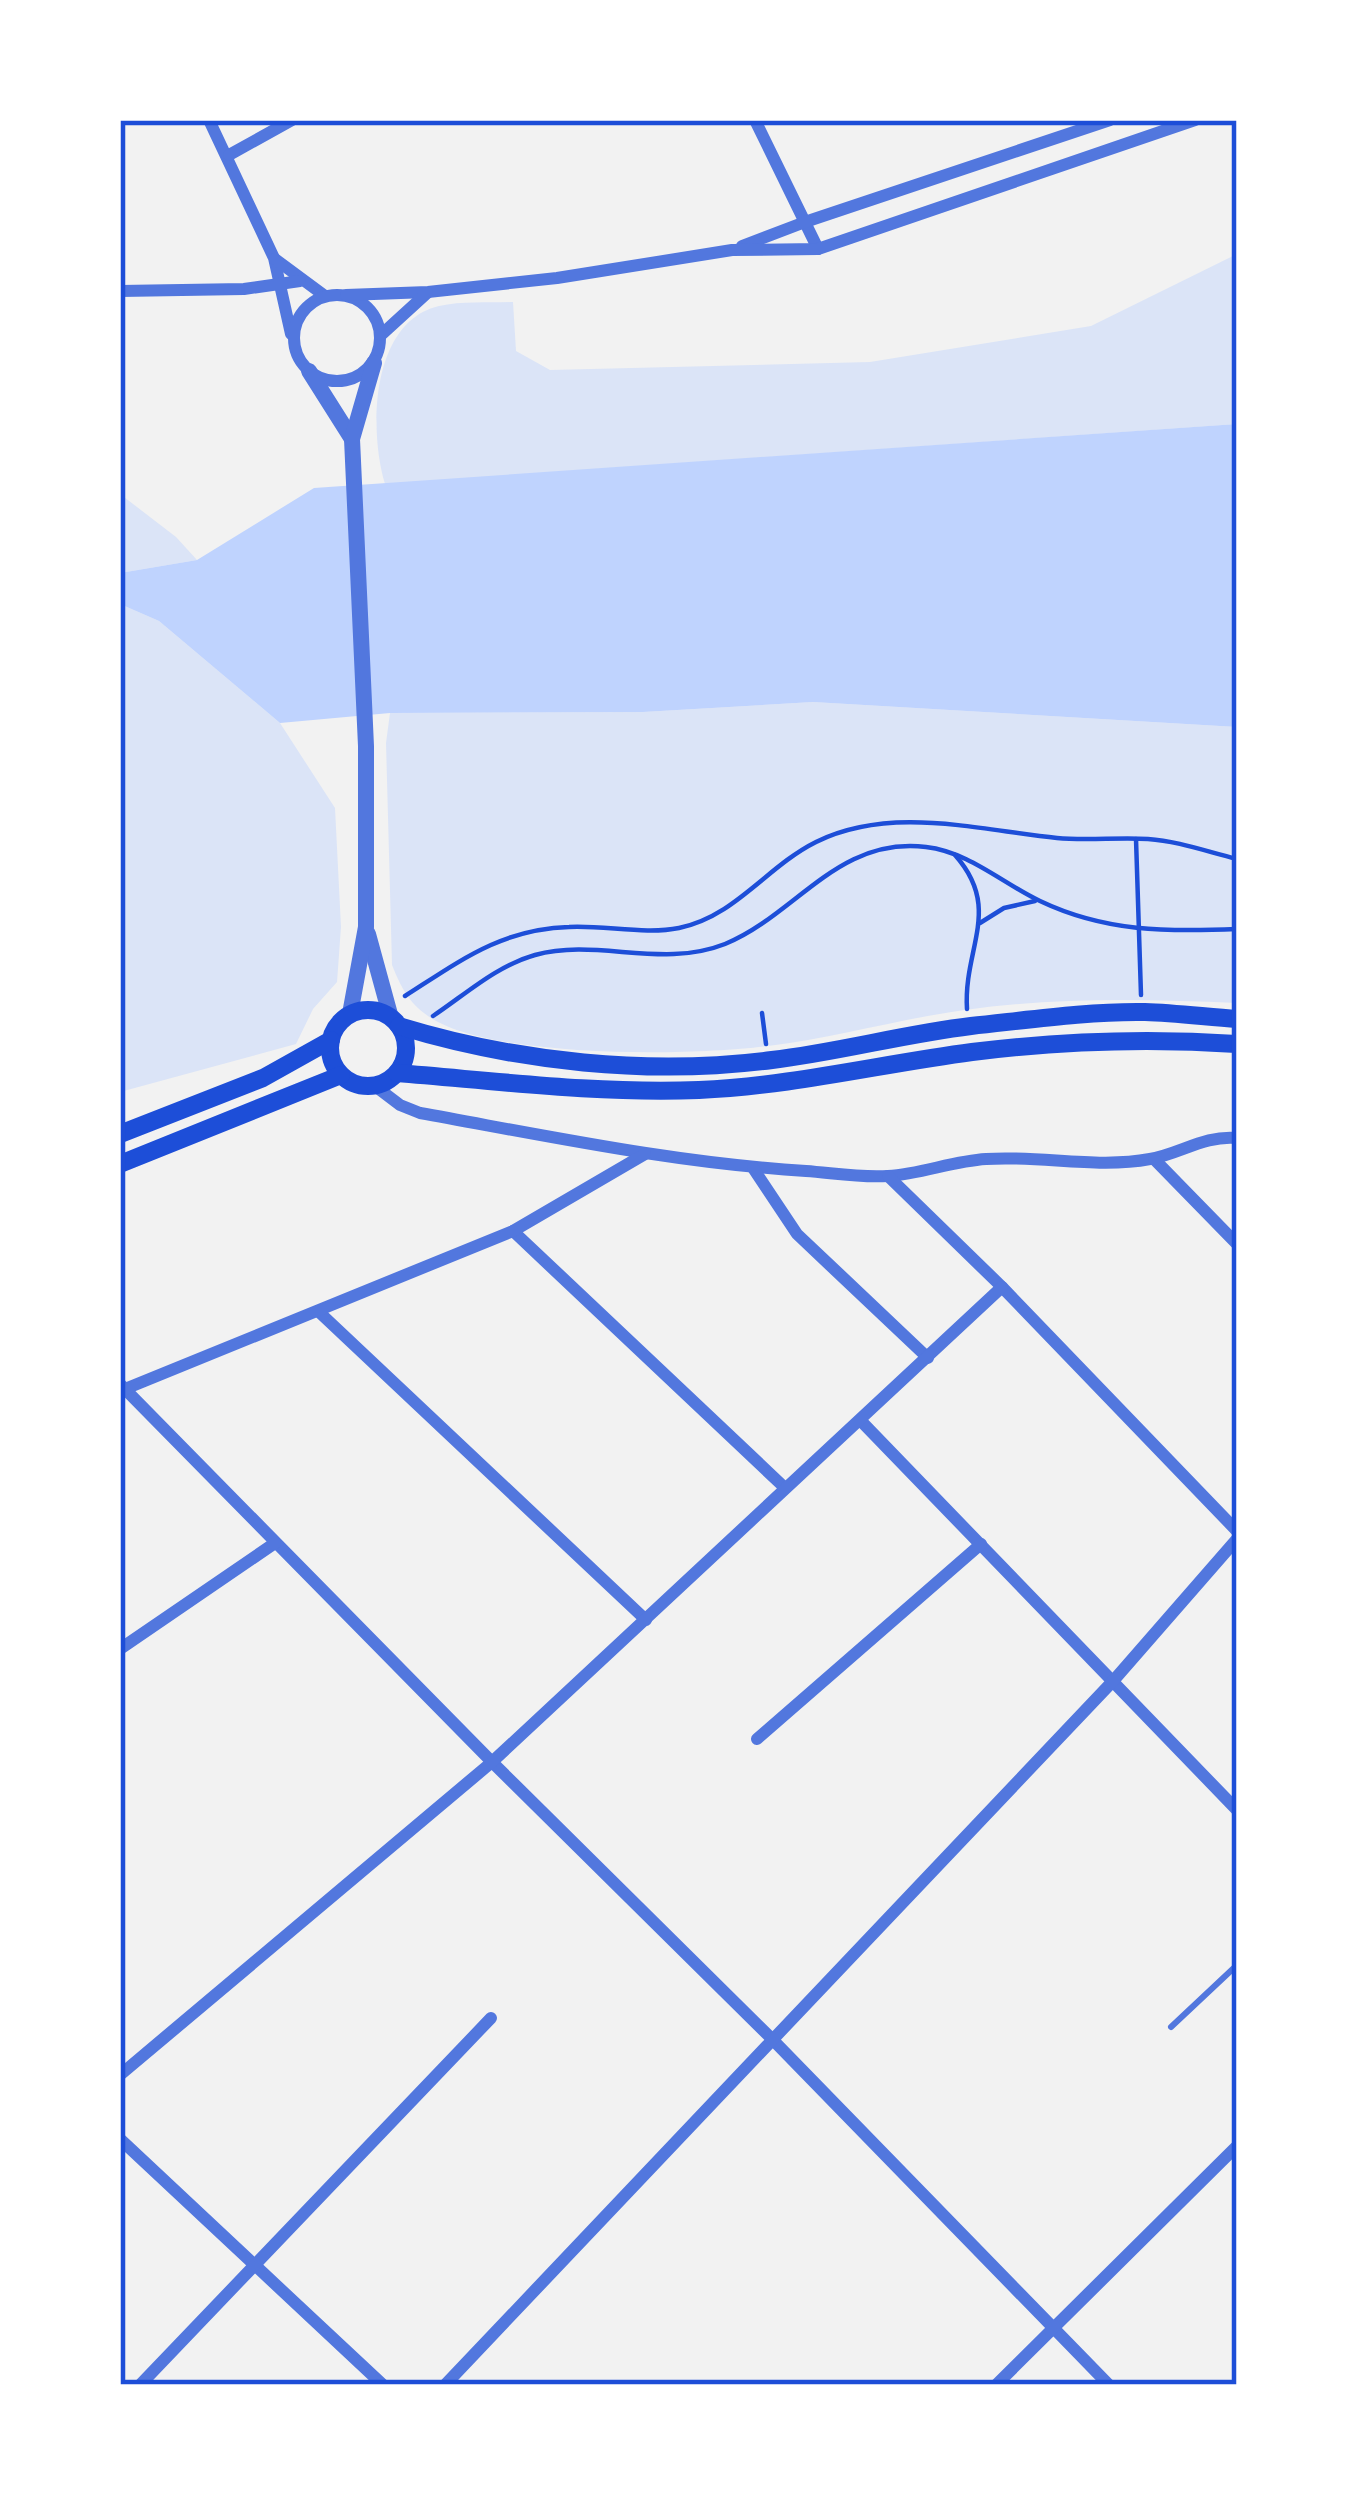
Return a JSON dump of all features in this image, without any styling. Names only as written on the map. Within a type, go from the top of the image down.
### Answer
[{"type":"main road","points":[[120,1134],[263,1078],[331,1040],[350,1014],[371,1010],[461,1045],[626,1065],[695,1066],[771,1060],[968,1026],[1142,1012],[1237,1018]]},
{"type":"main road","points":[[395,1022],[406,1050],[397,1073]]},
{"type":"main road","points":[[331,1040],[330,1052],[341,1075],[351,1082],[375,1086],[397,1073],[623,1090],[778,1083],[973,1052],[1152,1038],[1237,1044]]},
{"type":"main road","points":[[120,1164],[341,1075]]},
{"type":"street","points":[[209,120],[274,258],[295,347],[353,447]]},
{"type":"street","points":[[229,155],[292,120]]},
{"type":"street","points":[[755,120],[818,249]]},
{"type":"street","points":[[732,250],[1110,120]]},
{"type":"street","points":[[295,347],[303,310],[325,296],[428,292],[557,278],[732,250],[818,249],[1195,120]]},
{"type":"street","points":[[274,258],[325,296]]},
{"type":"street","points":[[120,291],[280,286],[300,281]]},
{"type":"street","points":[[350,1014],[366,927],[366,746],[353,447],[381,335],[428,292]]},
{"type":"street","points":[[346,295],[370,309],[381,335]]},
{"type":"street","points":[[309,371],[336,382],[350,380],[374,363]]},
{"type":"street","points":[[366,927],[395,1022]]},
{"type":"street","points":[[375,1086],[400,1105],[419,1112],[645,1154],[753,1168],[888,1176],[982,1159],[1119,1162],[1154,1159],[1188,1144],[1237,1138]]},
{"type":"street","points":[[645,1154],[513,1231],[121,1388],[771,2038],[1109,2385]]},
{"type":"street","points":[[1154,1159],[1237,1244]]},
{"type":"street","points":[[753,1168],[797,1234],[928,1358]]},
{"type":"street","points":[[445,2385],[1114,1679],[1237,1535],[1002,1287],[888,1176]]},
{"type":"street","points":[[513,1231],[784,1487]]},
{"type":"street","points":[[120,2075],[492,1762],[1002,1287]]},
{"type":"street","points":[[318,1311],[646,1620]]},
{"type":"street","points":[[861,1421],[1237,1810]]},
{"type":"street","points":[[120,1649],[275,1544]]},
{"type":"street","points":[[758,1738],[981,1544]]},
{"type":"street","points":[[140,2385],[491,2018]]},
{"type":"street","points":[[120,2139],[383,2385]]},
{"type":"street","points":[[996,2385],[1237,2146]]},
{"type":"lane","points":[[1172,2027],[1237,1965]]},
{"type":"path","points":[[405,996],[486,944],[532,931],[566,926],[676,928],[720,913],[797,854],[861,824],[898,821],[1064,839],[1153,839],[1237,859]]},
{"type":"path","points":[[1136,839],[1142,1012]]},
{"type":"path","points":[[430,1018],[506,965],[539,953],[672,956],[721,945],[742,937],[843,861],[918,846],[951,851],[1040,901],[1088,921],[1167,932],[1237,929]]},
{"type":"path","points":[[951,851],[977,887],[980,923],[966,989],[968,1026]]},
{"type":"path","points":[[980,923],[1004,908],[1040,901]]},
{"type":"path","points":[[721,945],[724,956]]},
{"type":"path","points":[[762,1013],[771,1060]]},
{"type":"shaded area","points":[[1237,254],[1237,424],[385,484],[377,409],[387,356],[399,333],[416,316],[439,306],[513,302],[516,351],[550,370],[870,362],[1091,326]]},
{"type":"shaded area","points":[[120,494],[176,537],[197,560],[120,573]]},
{"type":"shaded area","points":[[120,604],[159,621],[280,723],[335,808],[341,927],[337,982],[313,1009],[296,1044],[120,1092]]},
{"type":"shaded area","points":[[813,702],[1237,727],[1237,1003],[1032,1003],[940,1014],[768,1046],[644,1052],[496,1040],[457,1030],[428,1016],[410,1000],[392,965],[386,743],[390,713],[643,712]]},
{"type":"water","points":[[1237,424],[1237,727],[813,702],[643,712],[390,713],[280,723],[159,621],[120,604],[120,573],[197,560],[314,488]]}]
